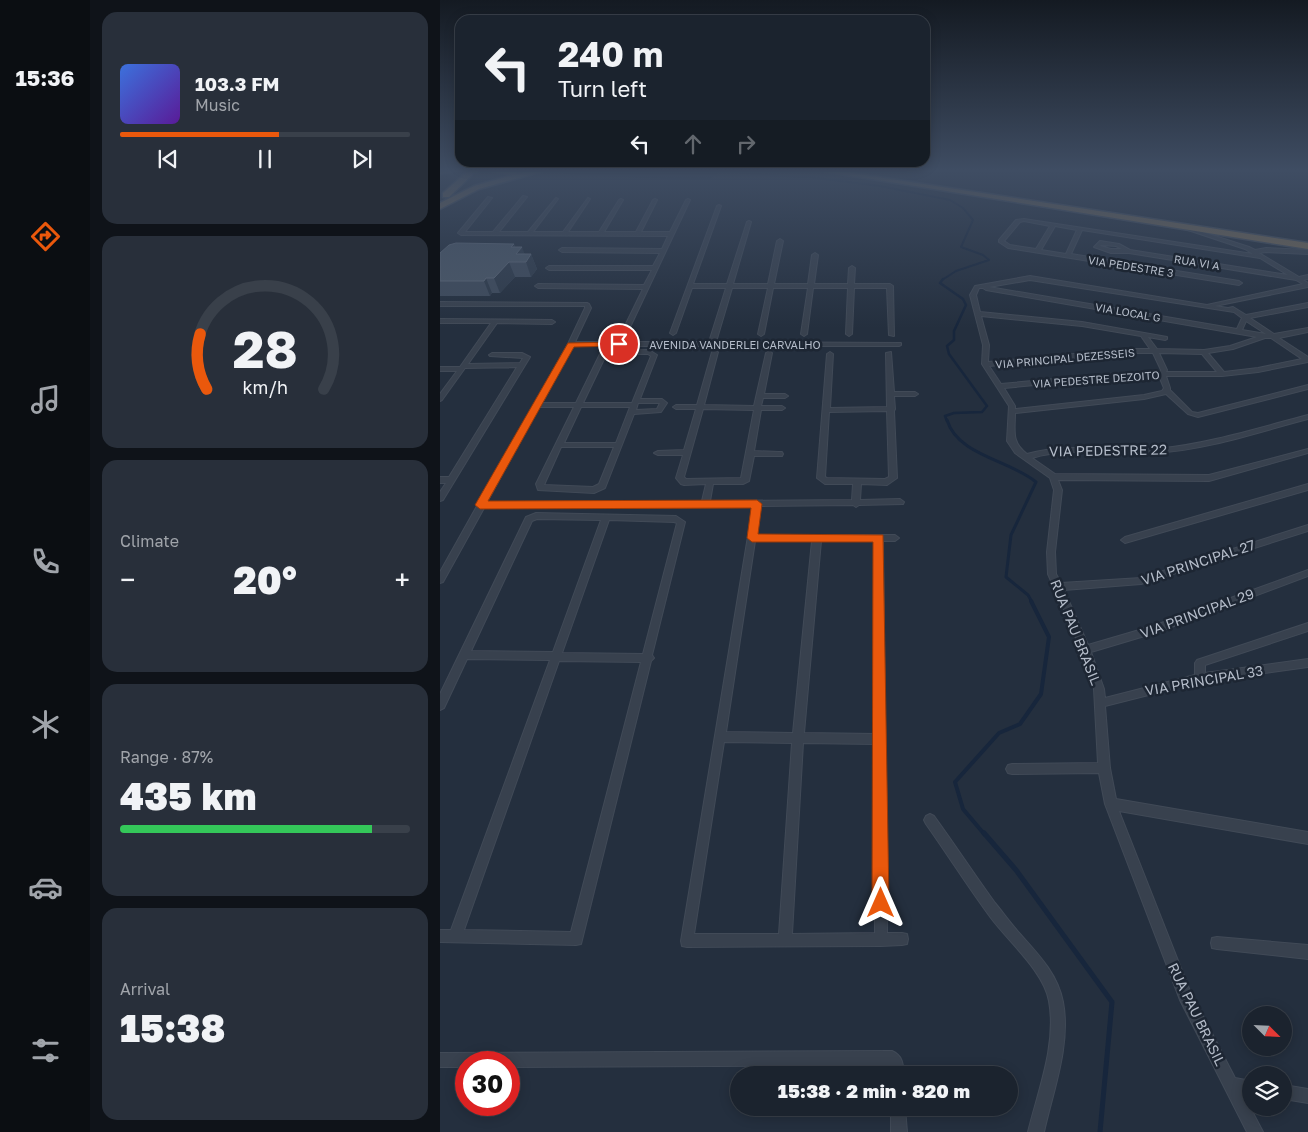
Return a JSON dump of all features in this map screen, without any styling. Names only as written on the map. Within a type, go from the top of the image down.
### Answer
[{"type":"highway","points":[[1160,223],[1308,244]]},
{"type":"highway","points":[[1173,223],[1308,244]]},
{"type":"street","points":[[468,223],[460,232],[494,234],[671,234]]},
{"type":"street","points":[[494,234],[504,223]]},
{"type":"street","points":[[529,234],[538,223]]},
{"type":"street","points":[[564,234],[572,223]]},
{"type":"street","points":[[600,234],[607,223]]},
{"type":"street","points":[[638,234],[644,223]]},
{"type":"street","points":[[619,344],[677,223]]},
{"type":"street","points":[[673,333],[713,223]]},
{"type":"street","points":[[712,344],[749,223]]},
{"type":"street","name":"VIA PEDESTRE 3","points":[[1016,223],[1001,240],[1001,243],[1239,283]]},
{"type":"street","name":"VIA PEDESTRE 3","points":[[1040,223],[1263,257]]},
{"type":"street","points":[[1038,250],[1054,225]]},
{"type":"street","points":[[1181,226],[1237,244],[1255,252],[1308,285]]},
{"type":"street","points":[[1068,255],[1080,229]]},
{"type":"street","points":[[761,334],[769,286],[780,241]]},
{"type":"street","name":"RUA VI A","points":[[1098,246],[1101,243],[1110,244],[1129,251],[1300,279]]},
{"type":"street","points":[[1169,272],[1176,244]]},
{"type":"street","points":[[562,250],[662,251]]},
{"type":"street","points":[[1255,252],[1273,250],[1308,252]]},
{"type":"street","points":[[804,334],[815,255]]},
{"type":"street","points":[[549,268],[655,268]]},
{"type":"street","points":[[849,334],[852,268]]},
{"type":"street","points":[[1300,279],[1308,277]]},
{"type":"street","points":[[890,278],[892,335]]},
{"type":"street","points":[[1236,311],[1023,278],[974,289],[986,345],[985,364],[1013,411],[1010,440],[1026,457],[1053,478],[1208,478],[1308,451]]},
{"type":"street","points":[[1206,306],[1308,285]]},
{"type":"street","points":[[538,286],[646,287]]},
{"type":"street","points":[[690,286],[890,286]]},
{"type":"street","name":"VIA LOCAL G","points":[[981,287],[1275,338]]},
{"type":"street","points":[[1223,302],[1308,360]]},
{"type":"street","points":[[440,304],[585,304],[588,308],[571,344],[440,580]]},
{"type":"street","points":[[1245,317],[1308,305]]},
{"type":"street","points":[[979,314],[1091,325],[1165,338]]},
{"type":"street","points":[[1239,331],[1245,317]]},
{"type":"street","points":[[440,322],[552,322]]},
{"type":"street","points":[[440,399],[496,322]]},
{"type":"street","points":[[1275,338],[1308,330]]},
{"type":"street","points":[[1144,335],[1156,352],[1164,370],[1162,374],[1166,390],[1190,413],[1198,415],[1308,387]]},
{"type":"street","name":"VIA PRINCIPAL DEZESSEIS","points":[[985,364],[1114,352],[1204,352],[1231,348],[1262,337]]},
{"type":"street","name":"AVENIDA VANDERLEI CARVALHO","points":[[571,344],[899,344]]},
{"type":"street","points":[[607,352],[654,354],[635,406],[599,489],[541,488],[540,484],[577,405],[603,354],[607,352]]},
{"type":"street","points":[[715,352],[687,452],[681,480],[686,482],[745,480],[747,477],[757,408],[769,353]]},
{"type":"street","points":[[1204,352],[1222,374]]},
{"type":"street","points":[[830,354],[821,478],[825,481],[887,482],[893,479],[890,353]]},
{"type":"street","points":[[440,498],[526,356],[492,355]]},
{"type":"street","name":"VIA PEDESTRE DEZOITO","points":[[999,386],[1131,374],[1222,374],[1258,370],[1308,360]]},
{"type":"street","points":[[440,368],[522,365]]},
{"type":"street","points":[[1013,411],[1144,397],[1166,390]]},
{"type":"street","points":[[891,394],[915,394]]},
{"type":"street","points":[[760,396],[785,396]]},
{"type":"street","points":[[536,405],[635,406]]},
{"type":"street","points":[[676,407],[782,408]]},
{"type":"street","points":[[826,410],[892,409]]},
{"type":"street","name":"VIA PEDESTRE 22","points":[[1026,457],[1049,451],[1153,451],[1182,448],[1207,444],[1308,417]]},
{"type":"street","points":[[558,445],[618,445]]},
{"type":"street","points":[[658,453],[687,452]]},
{"type":"street","points":[[750,453],[779,454]]},
{"type":"street","name":"RUA PAU BRASIL","points":[[1053,478],[1058,498],[1051,552],[1052,574],[1095,675],[1101,703],[1104,768],[1111,804],[1185,995],[1233,1085],[1255,1132]]},
{"type":"street","points":[[440,480],[451,480]]},
{"type":"street","points":[[705,504],[710,482]]},
{"type":"street","points":[[856,504],[857,482]]},
{"type":"street","points":[[1125,540],[1308,488]]},
{"type":"street","points":[[480,505],[856,504],[900,502]]},
{"type":"street","points":[[757,504],[687,941],[902,940]]},
{"type":"street","points":[[440,705],[529,519],[536,516],[676,519],[681,522],[649,658],[576,939],[440,936]]},
{"type":"street","points":[[456,936],[606,518]]},
{"type":"street","name":"VIA PRINCIPAL 27","points":[[1057,588],[1141,582],[1308,528]]},
{"type":"street","points":[[752,538],[895,538]]},
{"type":"street","points":[[784,940],[798,737],[817,538]]},
{"type":"street","points":[[879,538],[881,940]]},
{"type":"street","name":"VIA PRINCIPAL 29","points":[[1085,650],[1155,629],[1308,573]]},
{"type":"street","points":[[1200,678],[1200,663],[1308,627]]},
{"type":"street","points":[[463,655],[649,658]]},
{"type":"street","name":"VIA PRINCIPAL 33","points":[[1101,703],[1200,678],[1308,664]]},
{"type":"street","points":[[720,737],[880,739]]},
{"type":"street","points":[[1012,769],[1104,768]]},
{"type":"street","points":[[1111,804],[1308,838]]},
{"type":"street","points":[[930,820],[1010,932],[1038,962],[1050,980],[1056,1002],[1056,1039],[1036,1132]]},
{"type":"street","points":[[1217,943],[1308,952]]},
{"type":"street","points":[[440,1060],[892,1058],[896,1062],[896,1066]]},
{"type":"street","points":[[1233,1085],[1242,1086]]},
{"type":"street","points":[[1292,1093],[1308,1096]]},
{"type":"street","points":[[898,1116],[899,1132]]},
{"type":"building","points":[[456,243],[514,244],[511,247],[522,247],[516,254],[531,254],[526,262],[509,262],[494,278],[486,278],[484,281],[440,281],[440,253],[449,245]]},
{"type":"waterway","points":[[942,280],[956,271],[989,260],[983,255],[961,247],[972,223]]},
{"type":"waterway","points":[[942,280],[940,283],[963,299],[966,305],[954,331],[954,340],[947,346],[949,354],[987,406],[982,412],[954,413],[945,416],[947,421]]},
{"type":"waterway","points":[[947,420],[953,432],[973,450],[1025,474],[1036,482],[1011,535],[1006,577],[1028,595],[1032,602]]},
{"type":"waterway","points":[[985,835],[963,809],[955,782],[999,733],[1020,724],[1041,694],[1049,637],[1031,601]]},
{"type":"waterway","points":[[984,833],[1016,870],[1112,1002],[1100,1132]]},
{"type":"route","points":[[619,344],[571,344],[480,505],[757,504],[752,538],[879,538],[881,903]]}]
